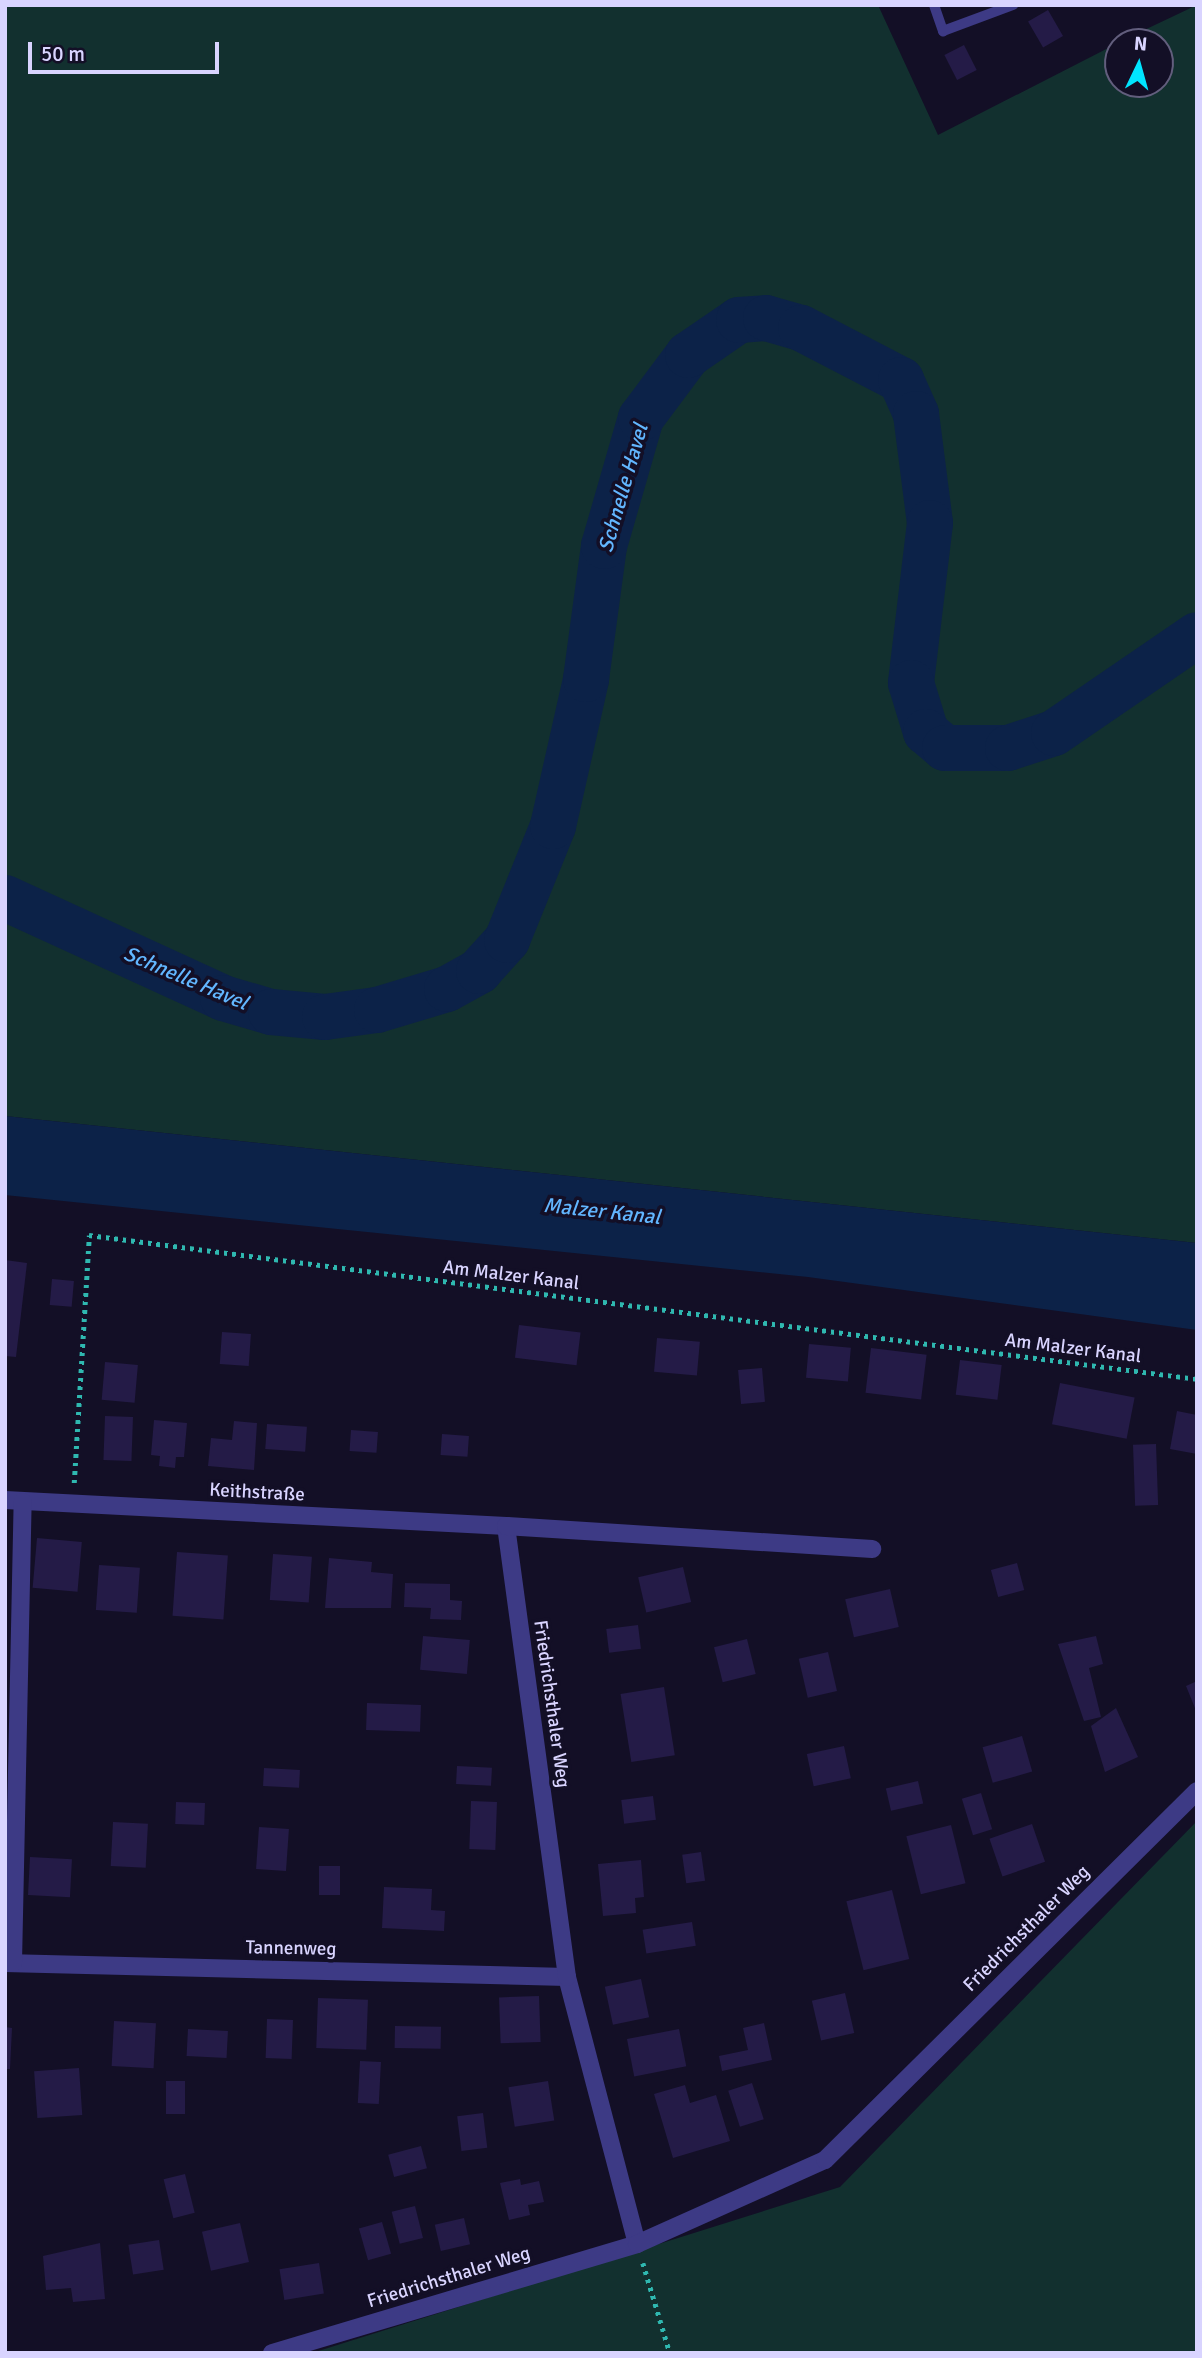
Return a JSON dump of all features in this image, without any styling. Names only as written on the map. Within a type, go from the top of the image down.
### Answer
[{"type":"street","name":"Keithstraße","points":[[14,1501],[506,1526]]},
{"type":"street","name":"Tannenweg","points":[[14,1501],[9,1963],[567,1978]]},
{"type":"street","points":[[506,1526],[872,1549]]},
{"type":"street","name":"Friedrichsthaler Weg","points":[[506,1526],[567,1978],[637,2244]]},
{"type":"street","name":"Friedrichsthaler Weg","points":[[272,2353],[637,2244],[825,2160],[1197,1791]]},
{"type":"lane","points":[[933,5],[943,31],[1013,5]]},
{"type":"path","name":"Am Malzer Kanal","points":[[72,1505],[89,1235],[1197,1379]]},
{"type":"path","points":[[637,2244],[670,2353]]},
{"type":"green space","points":[[5,5],[878,5],[938,135],[1104,50],[1104,98],[1174,98],[1174,28],[1149,28],[1197,5],[1197,1243],[5,1116]]},
{"type":"green space","points":[[1197,1821],[1197,2353],[312,2353],[840,2187]]},
{"type":"water","name":"Malzer Kanal","points":[[5,1116],[1197,1243],[1197,1330],[808,1277],[5,1195]]},
{"type":"building","points":[[1048,10],[1063,36],[1043,47],[1028,22]]},
{"type":"building","points":[[964,45],[977,70],[957,80],[944,55]]},
{"type":"building","points":[[5,1260],[27,1263],[16,1357],[5,1356]]},
{"type":"building","points":[[52,1279],[74,1281],[72,1307],[50,1305]]},
{"type":"building","points":[[519,1325],[581,1333],[577,1365],[515,1358]]},
{"type":"building","points":[[222,1332],[251,1334],[249,1366],[220,1364]]},
{"type":"building","points":[[657,1338],[700,1342],[697,1376],[654,1372]]},
{"type":"building","points":[[809,1344],[851,1348],[848,1382],[806,1378]]},
{"type":"building","points":[[871,1348],[927,1355],[921,1399],[866,1393]]},
{"type":"building","points":[[960,1360],[1002,1365],[997,1400],[956,1395]]},
{"type":"building","points":[[105,1362],[138,1365],[135,1403],[102,1400]]},
{"type":"building","points":[[762,1368],[765,1402],[741,1404],[738,1370]]},
{"type":"building","points":[[1060,1383],[1135,1398],[1127,1439],[1052,1424]]},
{"type":"building","points":[[1177,1411],[1197,1415],[1197,1454],[1170,1449]]},
{"type":"building","points":[[105,1416],[133,1417],[131,1461],[103,1460]]},
{"type":"building","points":[[154,1420],[187,1423],[184,1457],[176,1457],[175,1468],[159,1466],[160,1456],[151,1455]]},
{"type":"building","points":[[234,1421],[257,1423],[254,1470],[208,1466],[211,1438],[232,1440]]},
{"type":"building","points":[[267,1424],[307,1427],[305,1452],[265,1449]]},
{"type":"building","points":[[351,1430],[378,1432],[376,1453],[350,1451]]},
{"type":"building","points":[[442,1434],[469,1436],[467,1457],[441,1455]]},
{"type":"building","points":[[1156,1444],[1158,1505],[1135,1506],[1133,1445]]},
{"type":"building","points":[[37,1538],[82,1542],[77,1592],[33,1588]]},
{"type":"building","points":[[177,1552],[228,1556],[223,1619],[173,1616]]},
{"type":"building","points":[[273,1554],[312,1557],[309,1603],[270,1600]]},
{"type":"building","points":[[329,1558],[372,1562],[371,1572],[393,1574],[391,1608],[325,1608]]},
{"type":"building","points":[[1017,1563],[1024,1590],[998,1597],[991,1570]]},
{"type":"building","points":[[99,1565],[140,1568],[137,1613],[96,1610]]},
{"type":"building","points":[[683,1567],[691,1602],[646,1612],[638,1577]]},
{"type":"building","points":[[405,1583],[450,1584],[450,1600],[462,1601],[461,1620],[430,1619],[431,1608],[404,1607]]},
{"type":"building","points":[[890,1589],[899,1627],[854,1637],[845,1599]]},
{"type":"building","points":[[638,1625],[641,1649],[609,1653],[606,1629]]},
{"type":"building","points":[[423,1636],[470,1640],[467,1674],[420,1670]]},
{"type":"building","points":[[1096,1636],[1103,1664],[1089,1668],[1101,1717],[1084,1721],[1058,1644]]},
{"type":"building","points":[[747,1639],[756,1674],[723,1682],[714,1647]]},
{"type":"building","points":[[828,1652],[837,1691],[808,1698],[799,1659]]},
{"type":"building","points":[[1197,1681],[1197,1713],[1186,1686]]},
{"type":"building","points":[[664,1687],[675,1755],[631,1762],[621,1694]]},
{"type":"building","points":[[367,1703],[421,1705],[420,1732],[366,1730]]},
{"type":"building","points":[[1116,1708],[1138,1757],[1105,1772],[1091,1726]]},
{"type":"building","points":[[1022,1736],[1032,1772],[993,1783],[983,1747]]},
{"type":"building","points":[[844,1746],[851,1778],[814,1786],[807,1754]]},
{"type":"building","points":[[457,1766],[492,1768],[491,1786],[456,1784]]},
{"type":"building","points":[[264,1768],[300,1770],[299,1788],[263,1786]]},
{"type":"building","points":[[918,1781],[923,1803],[891,1811],[886,1788]]},
{"type":"building","points":[[981,1793],[992,1829],[973,1835],[962,1799]]},
{"type":"building","points":[[653,1796],[656,1820],[624,1824],[621,1800]]},
{"type":"building","points":[[471,1801],[497,1802],[495,1850],[469,1849]]},
{"type":"building","points":[[176,1802],[205,1803],[204,1825],[175,1824]]},
{"type":"building","points":[[113,1822],[148,1824],[146,1868],[111,1866]]},
{"type":"building","points":[[1032,1824],[1045,1862],[1002,1876],[989,1839]]},
{"type":"building","points":[[951,1825],[966,1883],[921,1894],[906,1836]]},
{"type":"building","points":[[259,1827],[289,1829],[286,1871],[256,1869]]},
{"type":"building","points":[[701,1852],[705,1881],[686,1883],[682,1855]]},
{"type":"building","points":[[30,1857],[72,1859],[70,1897],[28,1895]]},
{"type":"building","points":[[641,1860],[644,1897],[635,1898],[636,1913],[603,1916],[598,1864]]},
{"type":"building","points":[[319,1866],[340,1866],[340,1895],[319,1895]]},
{"type":"building","points":[[384,1887],[432,1889],[431,1910],[445,1911],[444,1931],[382,1928]]},
{"type":"building","points":[[892,1890],[909,1959],[864,1970],[846,1901]]},
{"type":"building","points":[[692,1922],[696,1946],[646,1954],[643,1930]]},
{"type":"building","points":[[641,1979],[649,2017],[613,2025],[605,1987]]},
{"type":"building","points":[[845,1993],[854,2033],[821,2041],[812,2001]]},
{"type":"building","points":[[539,1996],[541,2042],[501,2043],[499,1997]]},
{"type":"building","points":[[318,1998],[368,2000],[366,2050],[316,2048]]},
{"type":"building","points":[[267,2019],[293,2020],[292,2059],[266,2058]]},
{"type":"building","points":[[114,2021],[156,2023],[154,2068],[112,2066]]},
{"type":"building","points":[[764,2023],[772,2060],[722,2071],[719,2056],[748,2050],[743,2028]]},
{"type":"building","points":[[395,2026],[441,2027],[441,2049],[395,2048]]},
{"type":"building","points":[[5,2027],[12,2028],[10,2069],[5,2069]]},
{"type":"building","points":[[188,2029],[228,2031],[227,2058],[187,2056]]},
{"type":"building","points":[[679,2029],[686,2066],[634,2076],[627,2039]]},
{"type":"building","points":[[360,2061],[381,2062],[379,2104],[358,2103]]},
{"type":"building","points":[[79,2068],[82,2115],[37,2118],[34,2071]]},
{"type":"building","points":[[166,2081],[185,2081],[185,2114],[166,2114]]},
{"type":"building","points":[[548,2081],[554,2121],[515,2127],[508,2087]]},
{"type":"building","points":[[752,2083],[764,2119],[740,2127],[728,2091]]},
{"type":"building","points":[[685,2085],[690,2103],[716,2095],[730,2141],[673,2158],[654,2094]]},
{"type":"building","points":[[483,2113],[487,2148],[461,2151],[457,2116]]},
{"type":"building","points":[[421,2146],[427,2168],[394,2177],[388,2155]]},
{"type":"building","points":[[185,2174],[195,2213],[173,2218],[164,2179]]},
{"type":"building","points":[[520,2179],[521,2185],[539,2181],[544,2202],[528,2205],[530,2215],[509,2220],[500,2183]]},
{"type":"building","points":[[415,2206],[423,2238],[400,2244],[392,2212]]},
{"type":"building","points":[[464,2218],[470,2244],[441,2251],[435,2225]]},
{"type":"building","points":[[382,2222],[391,2254],[368,2260],[359,2229]]},
{"type":"building","points":[[240,2223],[249,2262],[211,2271],[202,2232]]},
{"type":"building","points":[[159,2240],[164,2270],[133,2274],[128,2245]]},
{"type":"building","points":[[100,2243],[105,2299],[73,2302],[71,2288],[46,2290],[43,2256]]},
{"type":"building","points":[[319,2263],[324,2294],[284,2300],[279,2269]]},
{"type":"waterway","name":"Schnelle Havel","points":[[5,898],[223,998],[271,1012],[325,1017],[377,1010],[447,989],[479,971],[507,940],[553,826],[586,679],[604,546],[641,418],[688,355],[739,320],[766,318],[801,328],[901,380],[916,414],[930,523],[911,683],[926,732],[945,748],[1008,748],[1054,733],[1197,635]]}]
